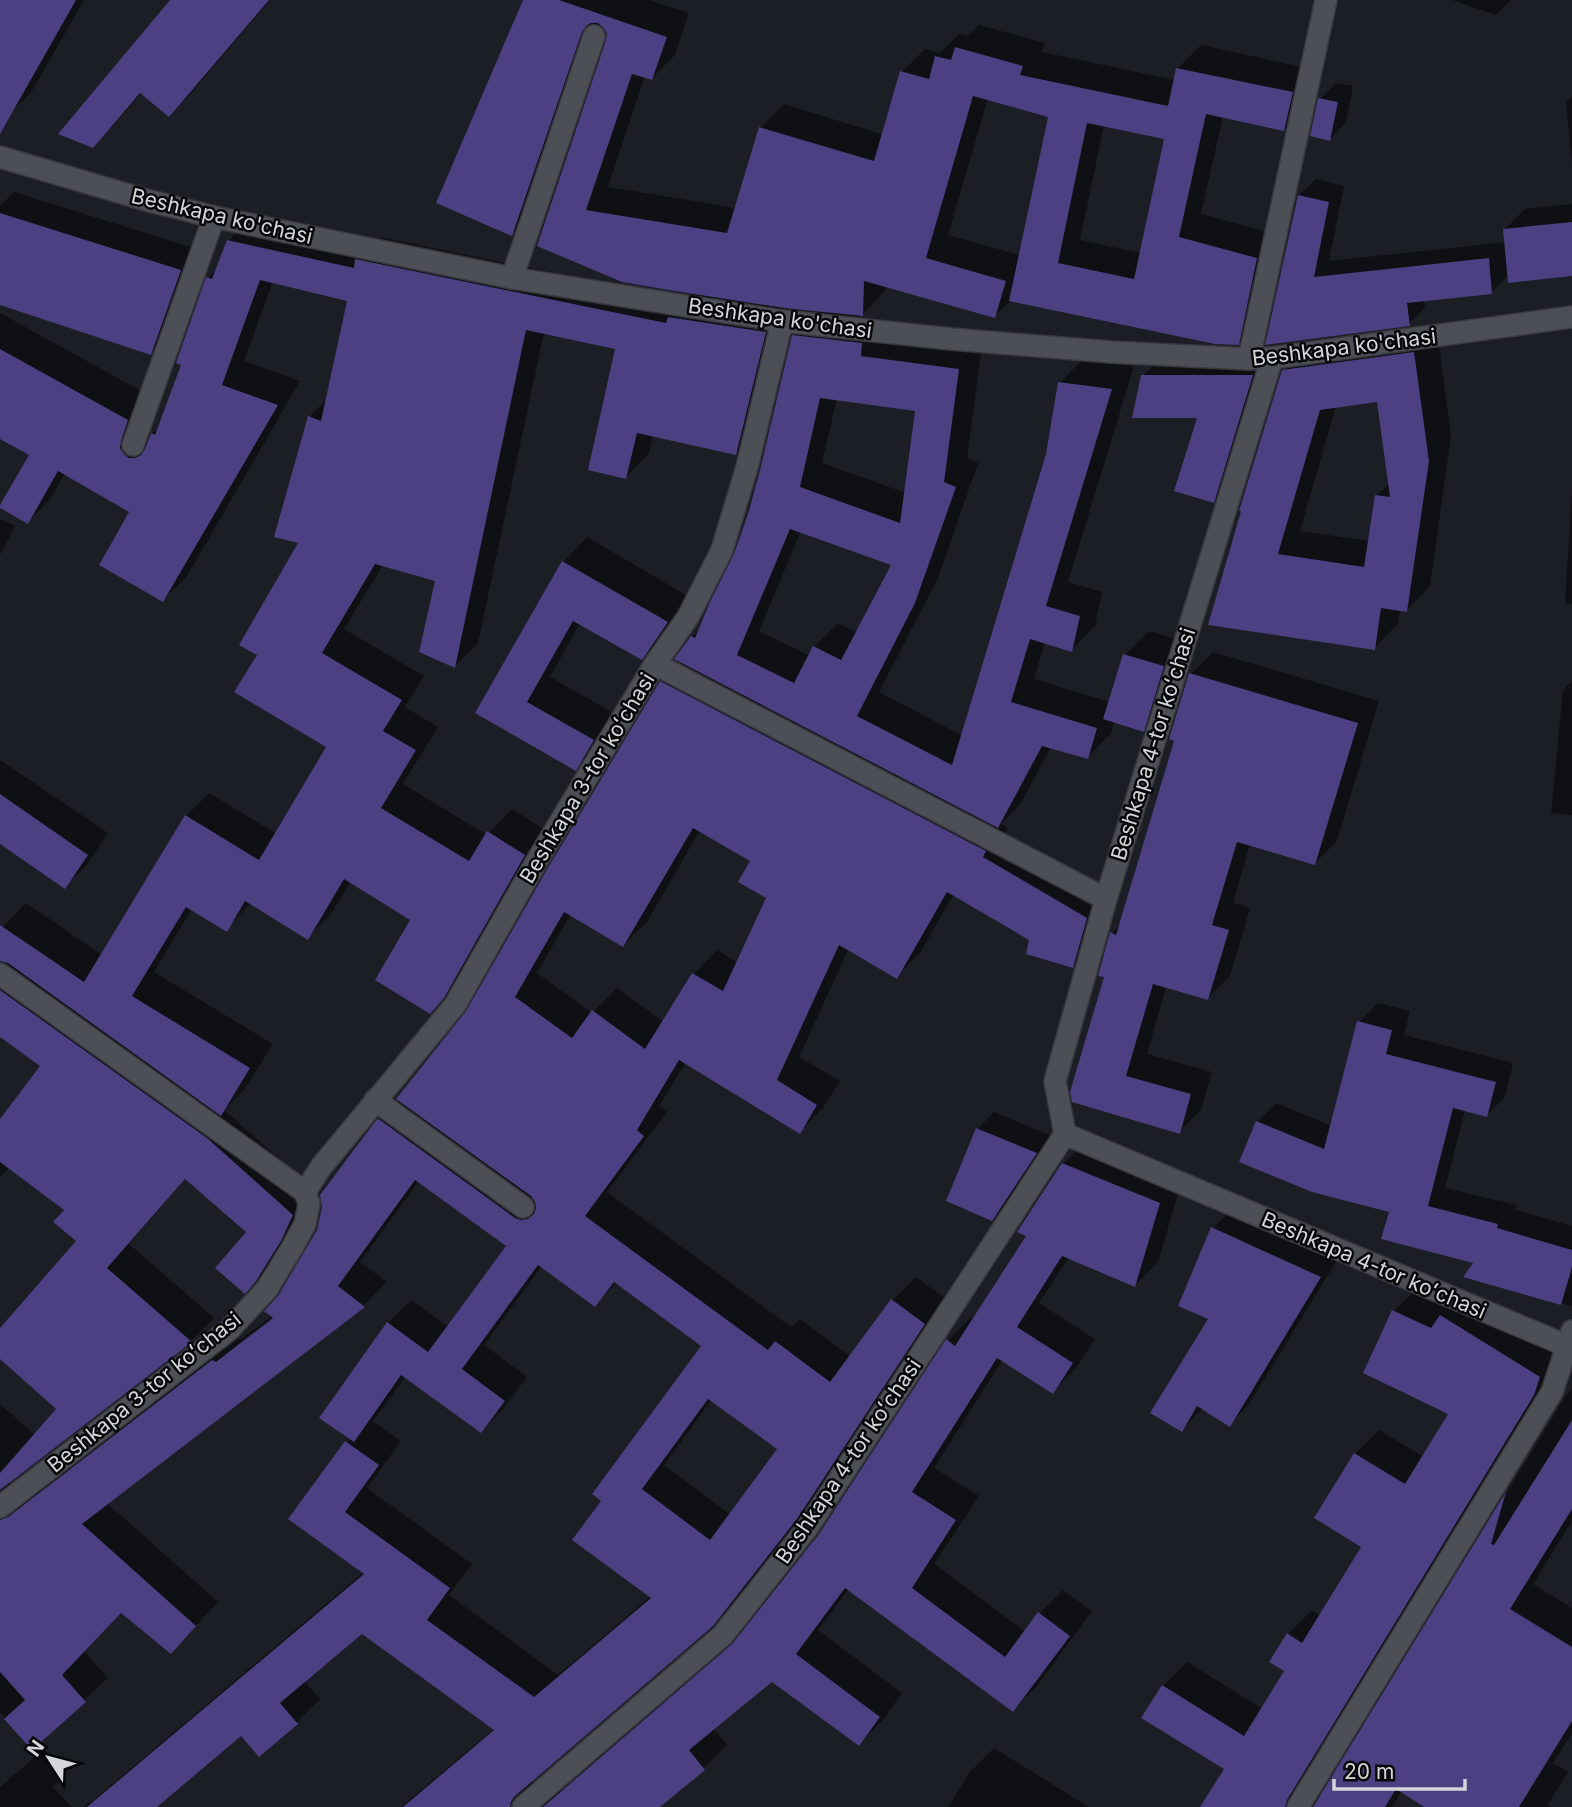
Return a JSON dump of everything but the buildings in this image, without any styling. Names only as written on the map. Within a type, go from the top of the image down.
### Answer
[{"type":"street","points":[[1249,359],[1326,0]]},
{"type":"street","points":[[512,278],[594,36]]},
{"type":"street","name":"Beshkapa ko'chasi","points":[[0,157],[214,217],[512,278],[782,321],[951,340],[1249,359],[1572,317]]},
{"type":"street","points":[[133,445],[214,217]]},
{"type":"street","name":"Beshkapa 3-tor koʻchasi","points":[[0,1507],[229,1330],[267,1289],[305,1224],[309,1204],[305,1192],[321,1167],[455,1005],[538,859],[655,664],[688,617],[722,550],[747,467],[782,321]]},
{"type":"street","name":"Beshkapa 4-tor koʻchasi","points":[[523,1807],[723,1635],[808,1527],[1065,1134],[1055,1081],[1106,899],[1272,358]]},
{"type":"street","points":[[655,664],[1106,899]]},
{"type":"street","points":[[0,974],[305,1192]]},
{"type":"street","points":[[375,1100],[523,1207]]},
{"type":"street","name":"Beshkapa 4-tor koʻchasi","points":[[1065,1134],[1570,1342],[1552,1392],[1298,1807]]}]
